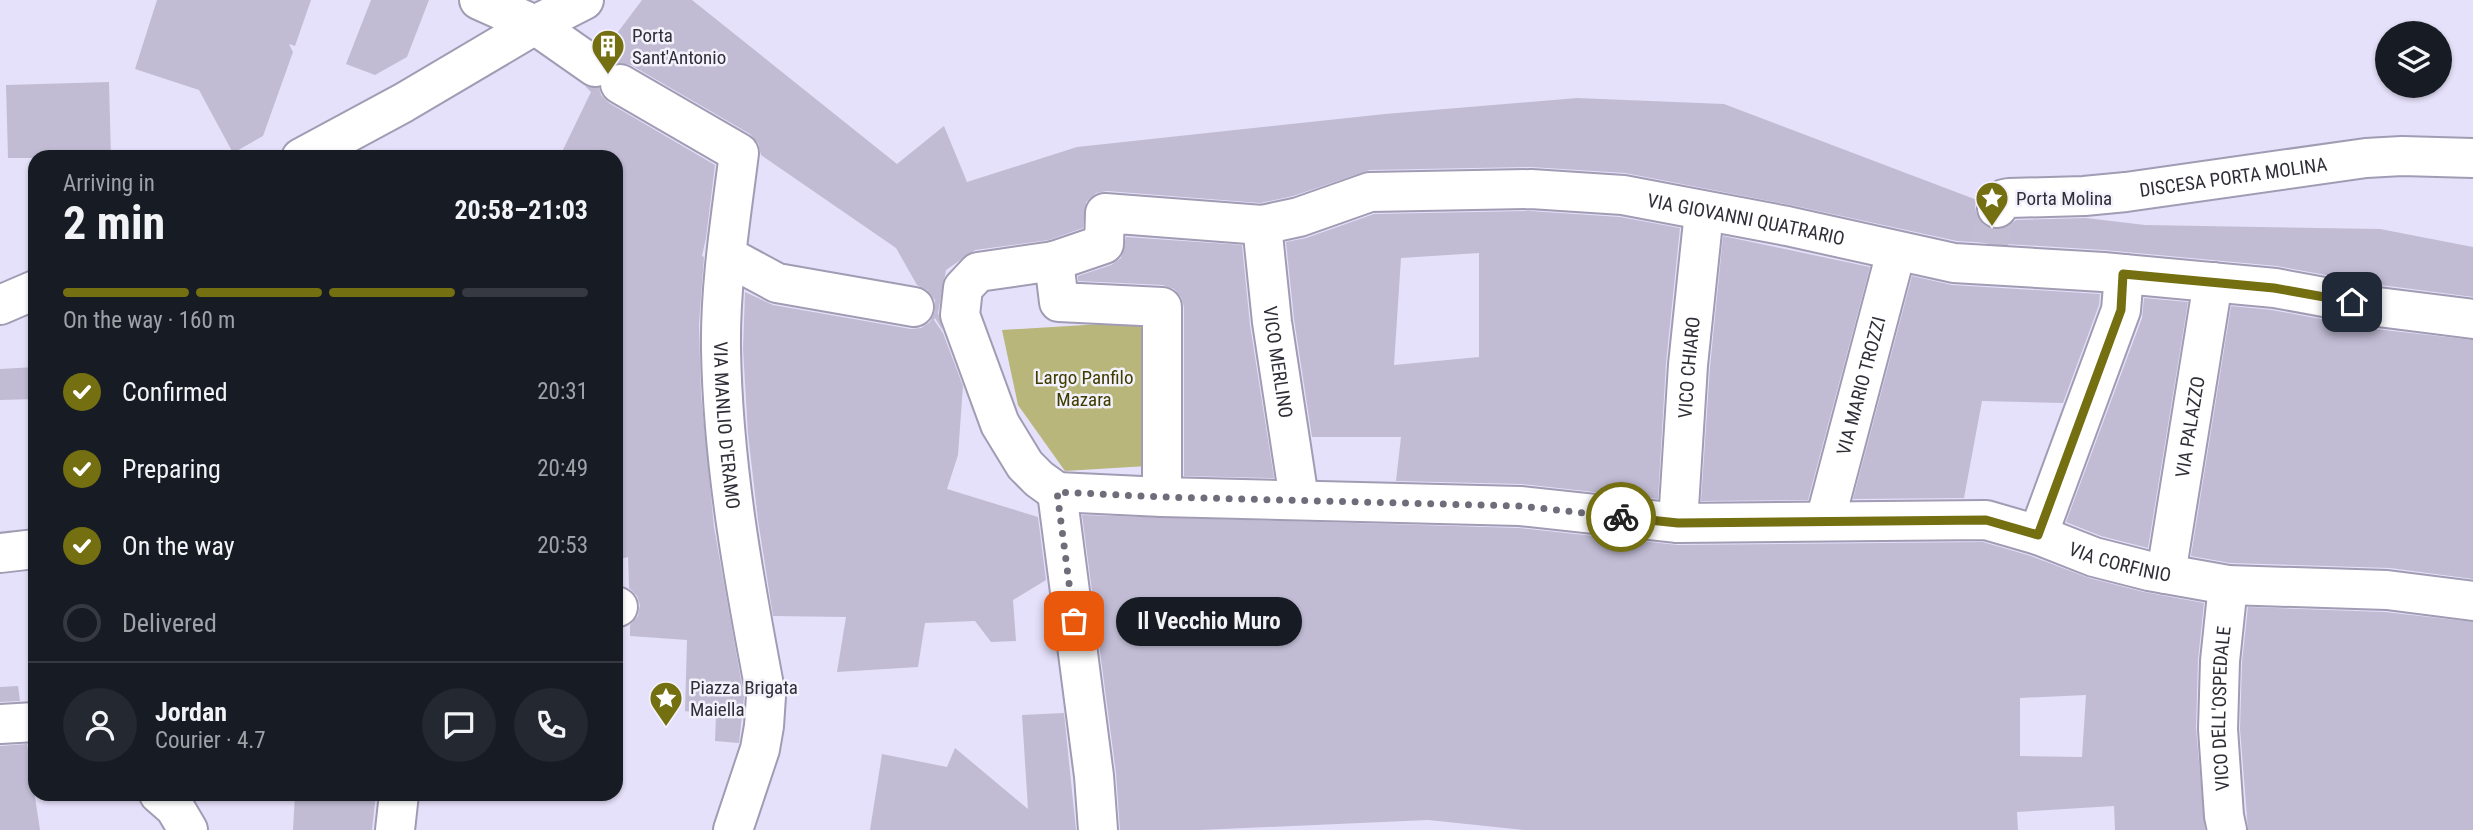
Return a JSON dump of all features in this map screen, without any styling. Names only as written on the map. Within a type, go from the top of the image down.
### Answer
[{"type":"street","name":"VIA MANLIO D'ERAMO","points":[[479,0],[535,25],[608,75],[739,153],[727,256],[721,348],[732,510],[766,696],[760,748],[733,830]]},
{"type":"street","points":[[316,150],[403,103],[535,25],[584,0]]},
{"type":"street","name":"DISCESA PORTA MOLINA","points":[[1997,208],[2009,198],[2126,192],[2365,158],[2473,158]]},
{"type":"street","name":"VIA GIOVANNI QUATRARIO","points":[[1054,261],[1104,244],[1105,213],[1262,225],[1299,217],[1370,192],[1531,188],[1623,195],[1787,226],[1954,263],[1988,255],[2123,274],[2274,288],[2378,307],[2473,320]]},
{"type":"street","name":"VICO CHIARO","points":[[1678,523],[1688,365],[1704,212]]},
{"type":"street","name":"VICO MERLINO","points":[[1262,225],[1272,322],[1299,499]]},
{"type":"street","name":"VIA MARIO TROZZI","points":[[1825,521],[1896,252]]},
{"type":"street","points":[[727,256],[777,283],[937,311]]},
{"type":"street","points":[[937,311],[978,272],[1054,261],[1059,302],[1162,307],[1162,497]]},
{"type":"street","points":[[2038,535],[2121,310],[2123,274]]},
{"type":"street","name":"VIA PALAZZO","points":[[2166,574],[2213,282]]},
{"type":"street","points":[[937,311],[1025,465],[1057,492],[1094,776],[1098,830]]},
{"type":"street","name":"VIA CORFINIO","points":[[1057,492],[1520,506],[1678,523],[1986,520],[2038,535],[2094,557],[2228,585],[2387,590],[2473,601]]},
{"type":"street","points":[[0,553],[28,550]]},
{"type":"street","name":"VICO DELL'OSPEDALE","points":[[2227,830],[2218,729],[2220,661],[2228,585]]},
{"type":"street","points":[[0,724],[28,722]]},
{"type":"street","points":[[167,801],[175,808],[188,830]]},
{"type":"street","points":[[395,830],[398,801]]},
{"type":"green space","name":"Largo Panfilo Mazara","points":[[1150,321],[1147,466],[1065,471],[1018,405],[1002,330]]},
{"type":"building","points":[[157,0],[311,0],[295,46],[289,44],[293,52],[263,136],[238,150],[231,150],[199,90],[135,69]]},
{"type":"building","points":[[371,0],[429,0],[407,57],[375,75],[346,64]]},
{"type":"building","points":[[642,0],[692,0],[897,164],[944,126],[967,182],[1077,147],[1385,114],[1577,98],[1724,104],[1977,200],[1977,217],[1983,225],[1993,229],[2006,228],[2016,220],[2086,218],[2145,225],[2380,229],[2473,247],[2473,297],[2381,285],[2277,266],[2104,250],[1957,241],[1625,173],[1531,167],[1370,170],[1293,196],[1260,203],[1107,191],[1096,193],[1086,202],[1083,228],[1049,240],[975,250],[946,270],[938,313],[943,331],[935,318],[934,320],[943,333],[963,386],[958,455],[947,489],[1038,517],[1046,580],[1013,600],[1016,641],[991,642],[975,621],[925,623],[918,667],[837,672],[846,617],[773,616],[748,434],[743,349],[745,292],[773,305],[911,329],[921,328],[930,322],[935,311],[935,300],[927,290],[917,285],[896,248],[761,155],[758,143],[750,134],[631,65],[616,63],[606,48]]},
{"type":"building","points":[[109,82],[111,150],[28,150],[28,158],[8,158],[6,85]]},
{"type":"building","points":[[585,86],[599,88],[601,95],[609,103],[715,165],[702,256],[699,324],[701,394],[714,527],[744,697],[739,743],[715,741],[716,716],[685,711],[687,640],[630,636],[630,625],[638,616],[640,605],[637,596],[629,588],[628,557],[623,558],[623,150],[563,150],[591,92]]},
{"type":"building","points":[[1530,211],[1620,217],[1680,228],[1666,363],[1658,499],[1522,484],[1396,481],[1401,437],[1312,437],[1294,319],[1286,242],[1306,238],[1374,214]],"holes":[[[1479,253],[1479,357],[1394,365],[1401,258]]]},
{"type":"building","points":[[1723,236],[1870,267],[1808,500],[1701,501],[1710,367]]},
{"type":"building","points":[[1126,237],[1242,245],[1250,325],[1274,478],[1184,476],[1184,307],[1181,297],[1174,289],[1163,285],[1078,281],[1078,276],[1111,265],[1121,258]]},
{"type":"building","points":[[1912,276],[1952,285],[2100,294],[2099,305],[2063,403],[1982,401],[1964,498],[1853,499]]},
{"type":"building","points":[[2144,298],[2188,302],[2148,548],[2101,536],[2066,522],[2142,318]]},
{"type":"building","points":[[2231,306],[2272,310],[2375,329],[2473,340],[2473,579],[2390,568],[2230,563],[2191,556]]},
{"type":"building","points":[[28,367],[28,399],[0,400],[0,369]]},
{"type":"building","points":[[1082,515],[1519,528],[1678,545],[1983,542],[2031,556],[2089,578],[2204,603],[2198,660],[2196,728],[2205,830],[2115,830],[2114,806],[2017,812],[2018,830],[1524,830],[1428,820],[1200,830],[1120,830],[1116,773]],"holes":[[[2086,695],[2082,757],[2020,756],[2020,698]]]},
{"type":"building","points":[[2248,607],[2385,612],[2473,622],[2473,830],[2248,830],[2240,729],[2242,662]]},
{"type":"building","points":[[18,686],[20,701],[0,702],[0,687]]},
{"type":"building","points":[[1064,713],[1076,830],[870,830],[882,754],[947,767],[955,748],[1028,809],[1022,715]]},
{"type":"building","points":[[27,744],[28,801],[36,801],[40,830],[0,830],[0,746]]},
{"type":"building","points":[[295,801],[375,801],[372,830],[293,830]]},
{"type":"tunnel","points":[[1989,244],[1997,208]]},
{"type":"way so far","points":[[1074,621],[1057,492],[1520,506],[1621,517]]},
{"type":"place","name":"Porta Sant'Antonio","points":[[608,76]]},
{"type":"place","name":"Porta Molina","points":[[1992,228]]},
{"type":"place","name":"Il Vecchio Muro","points":[[1074,621]]},
{"type":"place","name":"Piazza Brigata Maiella","points":[[666,728]]},
{"type":"route","points":[[1621,517],[1678,523],[1986,520],[2038,535],[2121,310],[2123,274],[2274,288],[2352,302]]}]
